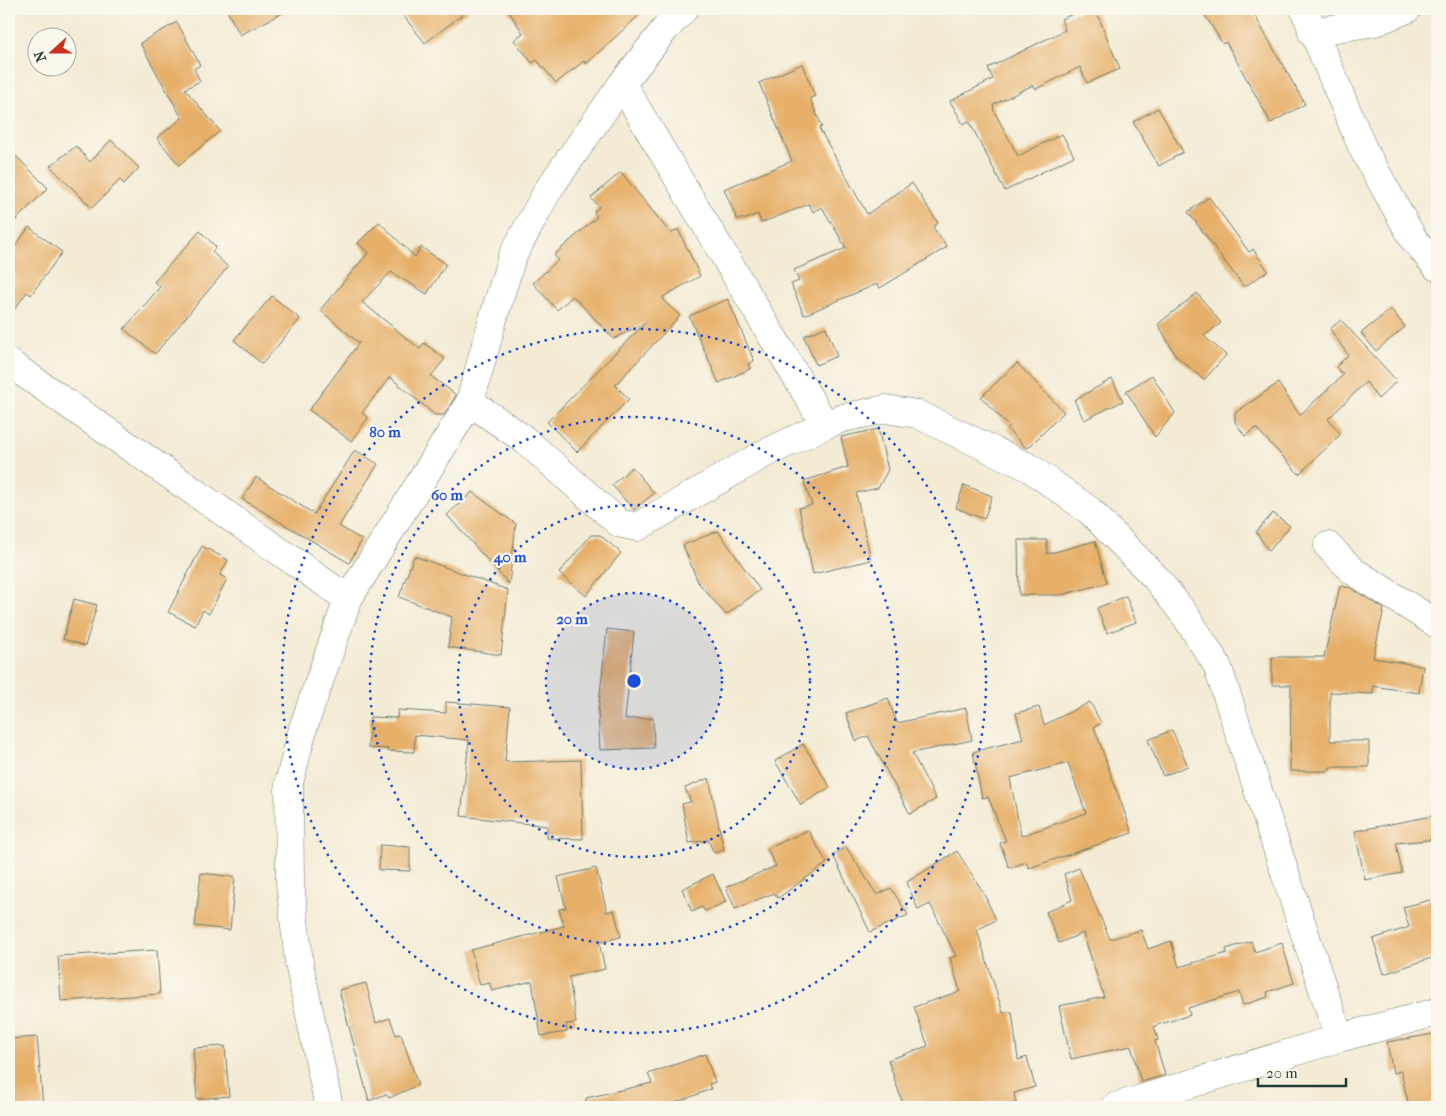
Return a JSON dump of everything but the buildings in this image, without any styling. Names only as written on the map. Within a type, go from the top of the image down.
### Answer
[{"type":"street","points":[[329,1107],[299,963],[290,883],[289,783],[304,726],[348,599],[470,402],[512,257],[548,190],[622,84],[665,29],[684,9]]},
{"type":"street","points":[[1408,9],[1375,22],[1308,20],[1362,149],[1414,240],[1437,267]]},
{"type":"street","points":[[622,84],[824,425]]},
{"type":"street","points":[[9,363],[348,599]]},
{"type":"street","points":[[470,402],[525,440],[619,523],[637,528],[762,455],[824,425],[843,418],[886,409],[917,414],[1030,468],[1090,511],[1156,578],[1185,615],[1217,666],[1339,1038]]},
{"type":"street","points":[[1328,546],[1353,571],[1437,624]]},
{"type":"street","points":[[1115,1107],[1339,1038],[1437,1012]]}]
